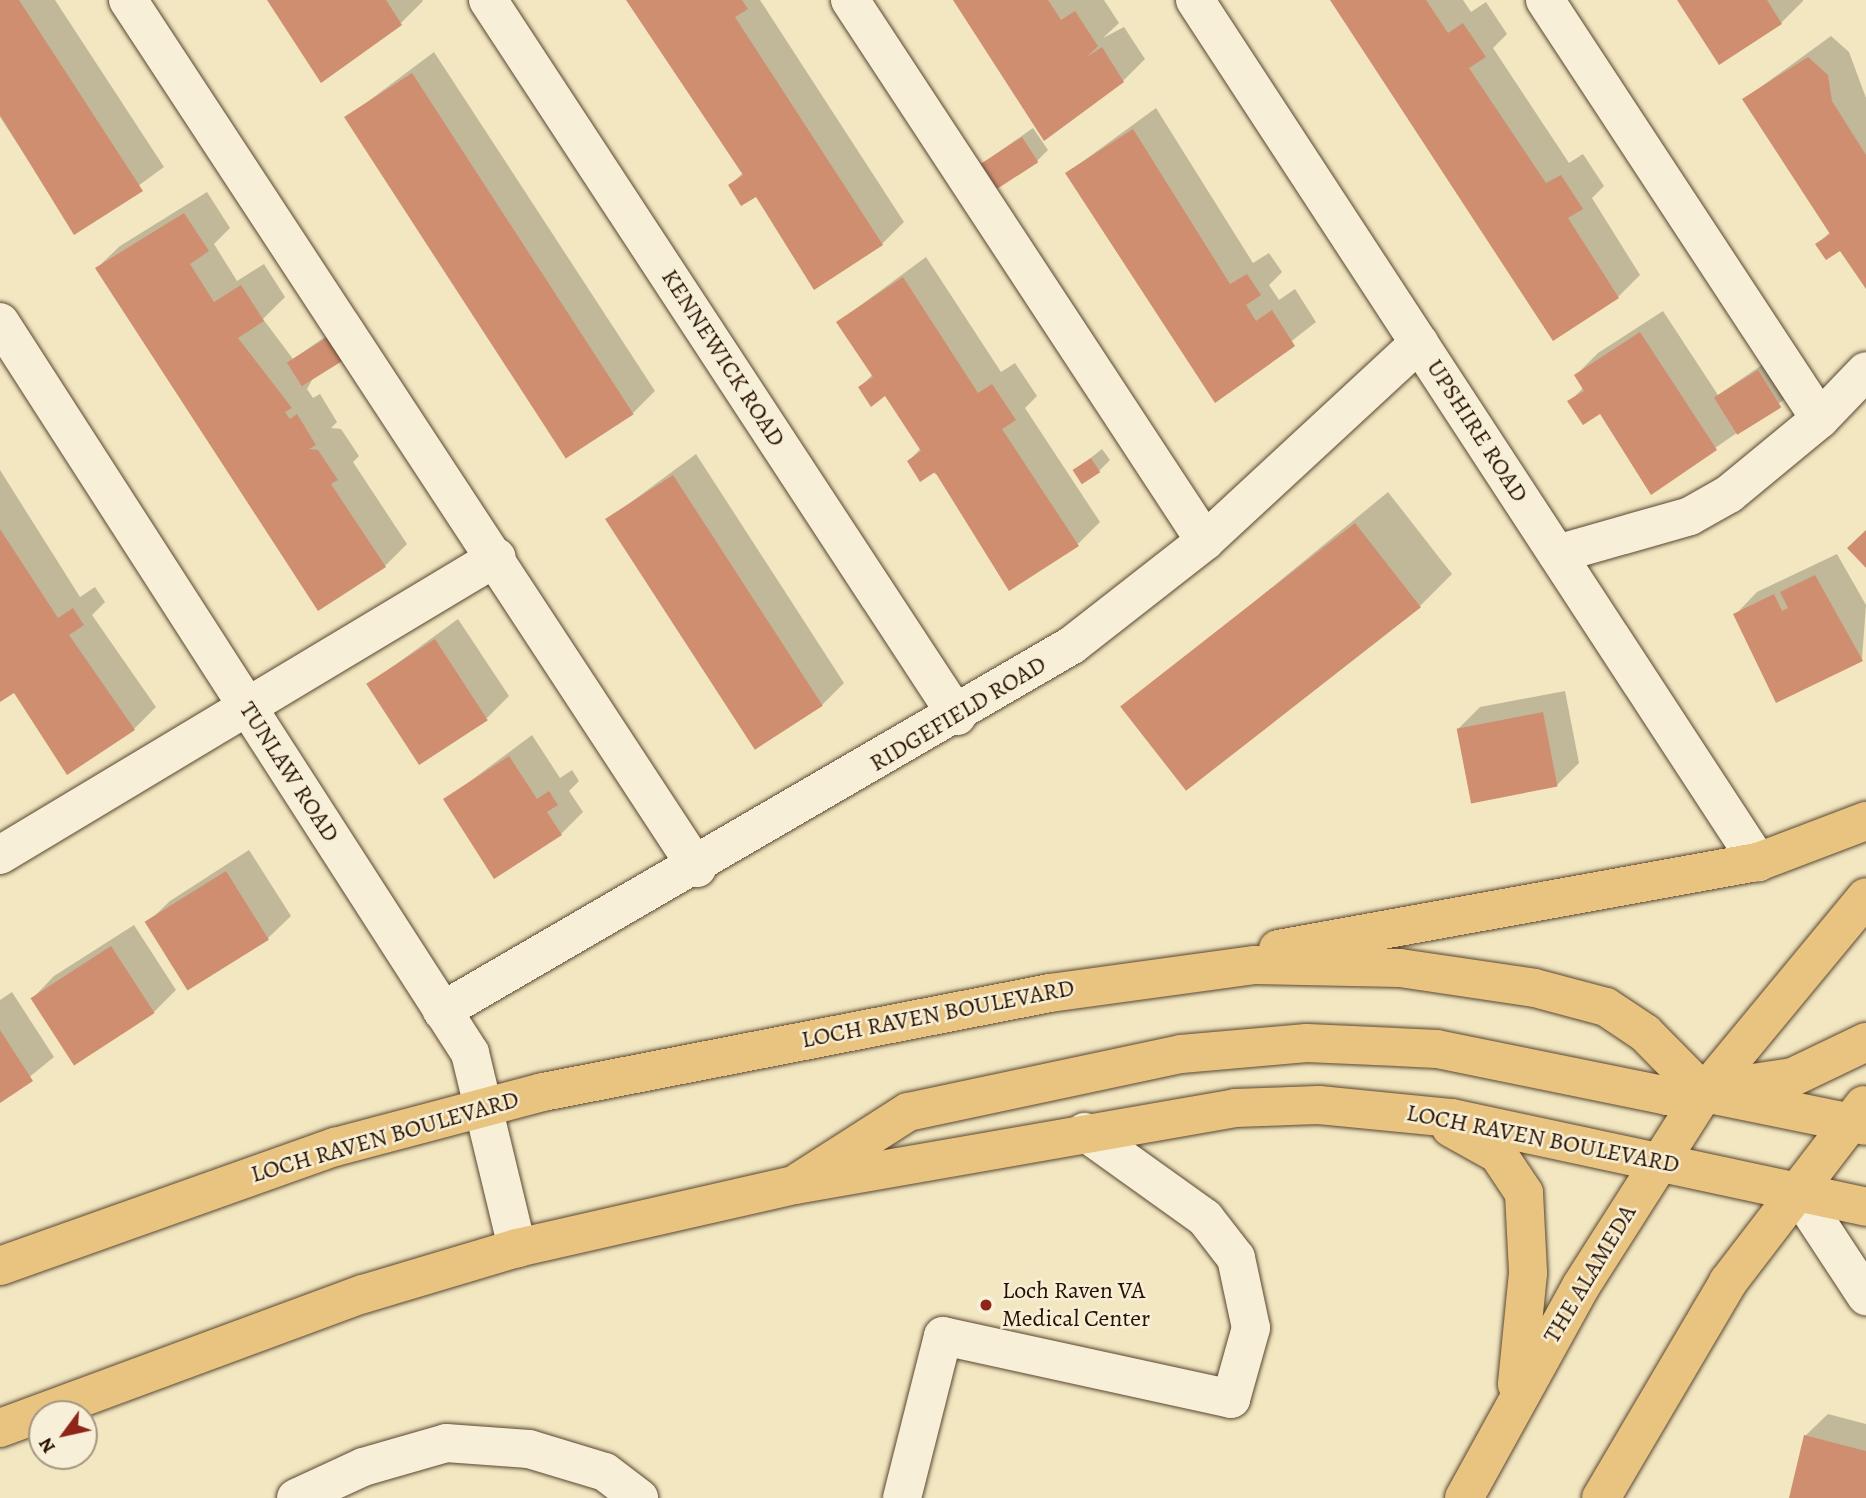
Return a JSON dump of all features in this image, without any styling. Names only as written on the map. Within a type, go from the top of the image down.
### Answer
[{"type":"main road","points":[[1165,973],[1758,862],[1866,821]]},
{"type":"main road","name":"THE ALAMEDA","points":[[1464,1498],[1514,1402],[1659,1161],[1704,1093],[1866,897]]},
{"type":"main road","name":"LOCH RAVEN BOULEVARD","points":[[0,1266],[335,1147],[484,1107],[708,1058],[1165,973],[1267,965],[1388,968],[1535,988],[1606,1007],[1645,1033],[1704,1093]]},
{"type":"main road","points":[[1704,1093],[1793,1077],[1866,1042]]},
{"type":"main road","points":[[795,1185],[836,1153],[908,1112],[1128,1063],[1233,1048],[1307,1043],[1437,1049],[1637,1093],[1704,1093],[1861,1117]]},
{"type":"main road","name":"LOCH RAVEN BOULEVARD","points":[[0,1428],[363,1294],[517,1248],[795,1185],[1084,1132],[1259,1106],[1389,1110],[1659,1161],[1866,1207]]},
{"type":"main road","points":[[1389,1110],[1477,1141],[1498,1154],[1521,1186],[1528,1273],[1514,1402]]},
{"type":"main road","points":[[1601,1498],[1694,1337],[1797,1191],[1861,1117]]},
{"type":"street","points":[[128,0],[497,557],[697,868]]},
{"type":"street","name":"KENNEWICK ROAD","points":[[488,0],[957,716]]},
{"type":"street","points":[[850,0],[1205,541]]},
{"type":"street","name":"UPSHIRE ROAD","points":[[1195,0],[1758,862]]},
{"type":"street","points":[[1545,0],[1820,419]]},
{"type":"street","name":"TUNLAW ROAD","points":[[0,322],[470,1053],[517,1248]]},
{"type":"street","name":"RIDGEFIELD ROAD","points":[[442,1011],[697,868],[957,716],[1072,645],[1205,541],[1419,343]]},
{"type":"street","points":[[1558,554],[1690,516],[1730,494],[1820,419],[1866,371]]},
{"type":"street","points":[[0,855],[248,709],[497,557]]},
{"type":"street","points":[[902,1498],[943,1336],[1231,1399],[1251,1328],[1236,1258],[1205,1218],[1084,1132]]},
{"type":"street","points":[[1797,1191],[1866,1296]]},
{"type":"street","points":[[296,1498],[363,1467],[446,1444],[529,1448],[604,1472],[639,1498]]},
{"type":"building","points":[[0,0],[19,0],[143,191],[74,235],[0,115]]},
{"type":"building","points":[[267,0],[386,0],[402,25],[321,83]]},
{"type":"building","points":[[626,0],[742,0],[748,9],[735,17],[883,245],[814,290],[756,197],[741,206],[728,185],[743,175]]},
{"type":"building","points":[[953,0],[1048,0],[1061,20],[1075,11],[1098,46],[1087,57],[1102,47],[1124,82],[1044,141]]},
{"type":"building","points":[[1330,0],[1426,0],[1448,33],[1463,23],[1486,57],[1469,68],[1546,183],[1561,175],[1583,209],[1568,218],[1619,298],[1553,341]]},
{"type":"building","points":[[1677,0],[1767,0],[1782,24],[1719,65]]},
{"type":"building","points":[[1808,57],[1828,75],[1832,101],[1866,155],[1866,289],[1840,251],[1826,260],[1815,244],[1830,234],[1742,99]]},
{"type":"building","points":[[412,73],[634,414],[566,458],[344,117]]},
{"type":"building","points":[[1133,129],[1230,284],[1247,274],[1261,295],[1246,305],[1256,321],[1272,310],[1295,346],[1215,403],[1065,173]]},
{"type":"building","points":[[1022,137],[1038,162],[997,189],[981,164]]},
{"type":"building","points":[[184,213],[209,251],[190,264],[214,302],[241,285],[264,321],[238,338],[292,408],[285,412],[290,419],[297,414],[316,445],[309,449],[318,450],[338,480],[331,484],[386,567],[318,611],[95,268]]},
{"type":"building","points":[[903,277],[978,393],[992,384],[1016,420],[1002,429],[1079,546],[1009,591],[935,472],[920,482],[907,461],[921,451],[885,396],[871,407],[858,387],[873,377],[836,322]]},
{"type":"building","points":[[1640,332],[1717,450],[1651,495],[1600,414],[1583,425],[1567,401],[1584,391],[1574,375]]},
{"type":"building","points":[[331,335],[346,359],[302,386],[287,363]]},
{"type":"building","points":[[1758,370],[1781,407],[1737,435],[1714,398]]},
{"type":"building","points":[[1091,458],[1100,472],[1082,484],[1073,470]]},
{"type":"building","points":[[673,475],[823,706],[755,750],[605,519]]},
{"type":"building","points":[[1355,523],[1421,607],[1186,791],[1120,706]]},
{"type":"building","points":[[0,529],[58,618],[73,608],[84,625],[69,635],[135,730],[67,775],[14,693],[0,702]]},
{"type":"building","points":[[1866,530],[1866,568],[1847,548]]},
{"type":"building","points":[[1815,575],[1863,661],[1776,703],[1733,614],[1774,594],[1782,611],[1788,608],[1780,592]]},
{"type":"building","points":[[435,639],[488,720],[419,765],[366,684]]},
{"type":"building","points":[[1543,712],[1558,787],[1471,803],[1457,729]]},
{"type":"building","points":[[509,756],[537,799],[549,791],[558,805],[547,812],[562,835],[494,879],[443,799]]},
{"type":"building","points":[[226,871],[269,940],[188,991],[145,922]]},
{"type":"building","points":[[111,946],[155,1013],[74,1065],[30,998]]},
{"type":"building","points":[[0,1030],[33,1081],[0,1103]]},
{"type":"building","points":[[1804,1435],[1866,1451],[1866,1498],[1789,1498]]},
{"type":"place","name":"Loch Raven VA Medical Center","points":[[986,1305]]}]
